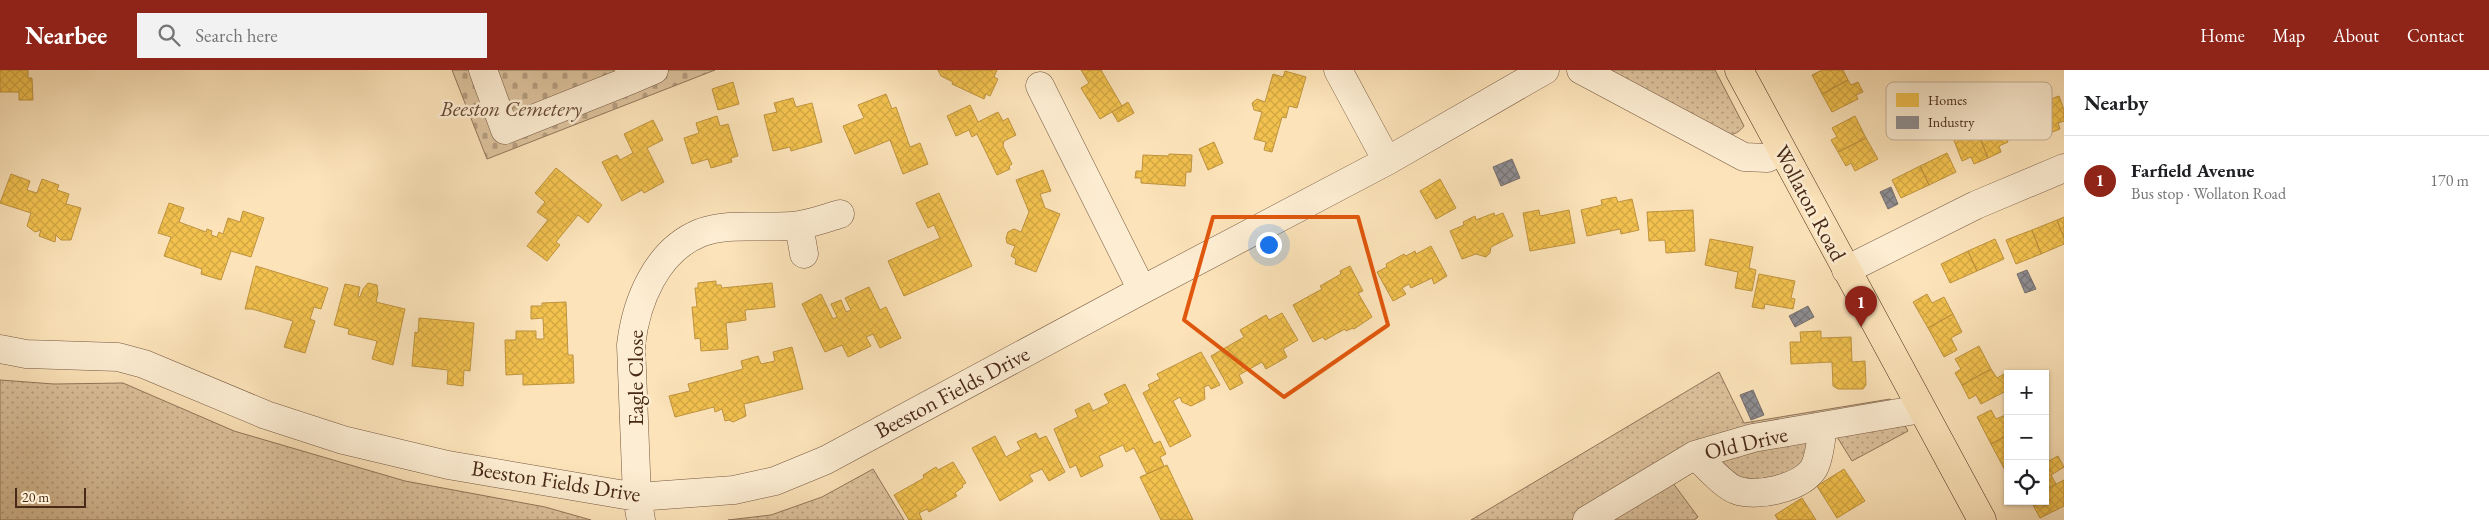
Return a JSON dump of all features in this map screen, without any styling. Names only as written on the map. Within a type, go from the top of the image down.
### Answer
[{"type":"main road","name":"Wollaton Road","points":[[1739,70],[1982,520]]},
{"type":"street","points":[[483,70],[505,130],[639,73]]},
{"type":"street","points":[[1338,70],[1388,161]]},
{"type":"street","name":"Beeston Fields Drive","points":[[0,349],[26,354],[118,357],[144,364],[266,415],[343,440],[639,508],[775,481],[826,460],[1142,290],[1388,161],[1546,70]]},
{"type":"street","points":[[1581,70],[1744,157],[1766,158],[1782,151]]},
{"type":"street","points":[[1040,86],[1142,290]]},
{"type":"street","points":[[1846,270],[1976,205],[2064,168]]},
{"type":"street","name":"Eagle Close","points":[[639,508],[631,345],[634,321],[653,274],[676,247],[701,233],[733,228],[798,225],[840,214]]},
{"type":"street","points":[[798,225],[804,254]]},
{"type":"street","name":"Old Drive","points":[[1587,520],[1694,455],[1753,438],[1921,409]]},
{"type":"street","points":[[1694,455],[1734,490],[1754,494],[1777,489],[1804,477],[1814,468],[1823,426]]},
{"type":"highlighted area","points":[[1213,217],[1358,217],[1388,325],[1284,397],[1184,320]]},
{"type":"green space","name":"Beeston Cemetery","points":[[452,70],[715,70],[487,159]]},
{"type":"green space","points":[[1611,70],[1715,70],[1744,126],[1738,132],[1732,134],[1718,132]]},
{"type":"green space","points":[[1719,372],[1744,423],[1890,399],[1908,431],[1852,461],[1834,432],[1809,463],[1754,486],[1707,460],[1670,479],[1698,517],[1694,520],[1471,520]]},
{"type":"green space","points":[[0,380],[54,384],[123,383],[234,431],[405,481],[545,507],[591,520],[0,520]]},
{"type":"green space","points":[[873,469],[904,520],[728,520],[771,515],[822,497]]},
{"type":"building: Homes","points":[[0,70],[28,70],[28,78],[32,78],[33,100],[19,100],[19,92],[0,92]]},
{"type":"building: Homes","points":[[938,70],[997,70],[994,77],[998,79],[990,96],[986,94],[984,99],[952,84],[953,82],[941,76]]},
{"type":"building: Homes","points":[[1081,70],[1101,70],[1122,106],[1100,119],[1081,88],[1089,83]]},
{"type":"building: Homes","points":[[1822,70],[1843,70],[1848,80],[1822,94],[1812,75]]},
{"type":"building: Homes","points":[[1285,71],[1306,77],[1297,108],[1289,106],[1286,118],[1282,117],[1272,152],[1264,150],[1266,142],[1254,139],[1262,112],[1254,110],[1252,103],[1257,99],[1265,102],[1273,74],[1283,77]]},
{"type":"building: Homes","points":[[1848,80],[1851,85],[1858,82],[1863,92],[1856,95],[1858,99],[1832,112],[1822,94]]},
{"type":"building: Homes","points":[[733,82],[739,104],[718,110],[712,89]]},
{"type":"building: Homes","points":[[886,94],[892,109],[896,107],[910,147],[920,143],[928,164],[903,174],[890,140],[855,154],[843,126],[864,118],[858,105]]},
{"type":"building: Homes","points":[[2059,96],[2064,110],[2064,121],[2058,123],[2060,129],[2052,132],[2052,99]]},
{"type":"building: Homes","points":[[793,98],[796,107],[812,103],[822,142],[791,151],[790,147],[773,151],[764,115],[777,112],[774,103]]},
{"type":"building: Homes","points":[[1128,102],[1134,113],[1118,122],[1112,112]]},
{"type":"building: Homes","points":[[970,105],[978,122],[998,112],[1003,121],[1008,118],[1016,135],[1004,141],[1003,146],[1012,164],[1009,166],[1010,169],[997,175],[977,134],[972,137],[969,130],[956,136],[947,116]]},
{"type":"building: Homes","points":[[717,116],[720,126],[728,124],[738,156],[731,158],[732,162],[711,168],[708,159],[692,164],[684,138],[699,133],[696,123]]},
{"type":"building: Homes","points":[[1855,116],[1866,138],[1838,152],[1831,140],[1837,137],[1832,128]]},
{"type":"building: Homes","points":[[653,120],[663,140],[647,148],[664,182],[644,193],[642,190],[622,201],[602,162],[617,155],[620,160],[633,153],[624,134]]},
{"type":"building: Homes","points":[[1866,138],[1878,159],[1855,171],[1851,163],[1846,166],[1838,152]]},
{"type":"building: Homes","points":[[1954,140],[1981,140],[1988,158],[1974,164],[1971,157],[1962,161]]},
{"type":"building: Homes","points":[[1981,140],[2007,140],[2008,142],[1999,146],[2001,152],[1988,158]]},
{"type":"building: Homes","points":[[1214,142],[1223,163],[1208,170],[1199,149]]},
{"type":"building: Homes","points":[[1947,153],[1956,172],[1929,185],[1920,166]]},
{"type":"building: Homes","points":[[1169,154],[1192,155],[1191,172],[1186,172],[1185,186],[1141,183],[1141,178],[1135,178],[1136,171],[1142,171],[1143,155],[1169,156]]},
{"type":"building: Homes","points":[[1920,166],[1929,185],[1901,198],[1892,180]]},
{"type":"building: Homes","points":[[556,168],[602,205],[588,223],[578,215],[556,242],[560,245],[547,261],[527,246],[548,220],[537,212],[545,202],[535,193]]},
{"type":"building: Homes","points":[[1043,170],[1051,191],[1040,194],[1045,208],[1060,214],[1036,272],[1015,264],[1016,259],[1011,256],[1015,246],[1007,243],[1006,238],[1008,232],[1014,229],[1021,232],[1029,212],[1016,180]]},
{"type":"building: Homes","points":[[11,174],[30,181],[27,190],[37,193],[42,179],[59,185],[57,190],[69,194],[66,204],[81,208],[71,240],[61,240],[56,235],[55,242],[39,236],[41,230],[35,232],[27,226],[31,213],[0,203]]},
{"type":"building: Homes","points":[[1440,179],[1456,208],[1436,219],[1420,191]]},
{"type":"building: Homes","points":[[939,193],[972,266],[904,296],[888,261],[940,238],[934,225],[928,228],[916,203]]},
{"type":"building: Homes","points":[[1616,197],[1618,202],[1632,199],[1639,230],[1621,234],[1620,229],[1587,236],[1581,210],[1602,205],[1601,200]]},
{"type":"building: Homes","points":[[169,203],[184,208],[179,222],[206,232],[207,229],[212,231],[211,235],[217,237],[219,232],[223,234],[228,218],[240,222],[243,211],[264,218],[251,257],[231,251],[221,280],[201,274],[202,269],[164,256],[171,237],[158,233]]},
{"type":"building: Homes","points":[[1539,210],[1540,216],[1569,210],[1575,243],[1530,251],[1523,213]]},
{"type":"building: Homes","points":[[1693,210],[1695,251],[1666,253],[1665,240],[1649,241],[1647,212]]},
{"type":"building: Homes","points":[[1494,213],[1495,216],[1503,213],[1513,236],[1491,247],[1490,253],[1486,257],[1476,254],[1462,259],[1450,231],[1464,225],[1463,222],[1475,216],[1476,220]]},
{"type":"building: Homes","points":[[2064,217],[2064,238],[2057,220]]},
{"type":"building: Homes","points":[[2057,220],[2064,238],[2064,244],[2041,254],[2032,230]]},
{"type":"building: Homes","points":[[2032,230],[2041,254],[2016,264],[2006,240]]},
{"type":"building: Homes","points":[[1710,239],[1753,247],[1749,268],[1756,270],[1752,291],[1735,288],[1738,272],[1705,265]]},
{"type":"building: Homes","points":[[1995,239],[2004,259],[1977,271],[1968,251]]},
{"type":"building: Homes","points":[[1431,246],[1447,276],[1434,284],[1432,278],[1411,288],[1409,284],[1402,288],[1406,294],[1393,301],[1377,272],[1387,267],[1386,264],[1404,254],[1406,256],[1415,251],[1416,254]]},
{"type":"building: Homes","points":[[1968,251],[1977,271],[1950,283],[1941,264]]},
{"type":"building: Homes","points":[[256,266],[328,288],[321,309],[314,307],[310,319],[315,321],[305,353],[284,347],[293,321],[252,309],[245,309]]},
{"type":"building: Homes","points":[[1350,266],[1363,291],[1358,293],[1372,317],[1354,329],[1346,331],[1345,329],[1325,340],[1323,337],[1313,342],[1293,305],[1322,289],[1320,286],[1341,274],[1340,271]]},
{"type":"building: Homes","points":[[1759,274],[1795,281],[1791,298],[1795,299],[1793,309],[1765,304],[1764,309],[1752,307]]},
{"type":"building: Homes","points":[[716,281],[716,285],[721,285],[722,288],[772,283],[775,307],[745,310],[746,320],[726,323],[728,349],[701,351],[700,338],[695,339],[692,307],[697,307],[695,288],[698,288],[698,283]]},
{"type":"building: Homes","points":[[368,283],[377,285],[376,302],[405,309],[393,365],[372,359],[377,341],[348,334],[349,329],[334,325],[345,284],[360,287],[358,296],[360,297]]},
{"type":"building: Homes","points":[[869,287],[880,310],[886,307],[901,338],[880,348],[873,334],[866,337],[871,346],[848,357],[842,345],[825,352],[802,304],[821,294],[833,319],[837,317],[831,304],[841,300],[846,312],[851,310],[845,298]]},
{"type":"building: Homes","points":[[1927,294],[1932,303],[1944,297],[1953,314],[1928,328],[1913,302]]},
{"type":"building: Homes","points":[[566,302],[568,355],[573,355],[574,383],[523,385],[523,374],[506,375],[505,340],[516,340],[516,331],[536,331],[536,339],[544,339],[543,318],[531,319],[531,306],[542,306],[542,303]]},
{"type":"building: Homes","points":[[1282,313],[1298,340],[1283,349],[1287,357],[1266,369],[1262,362],[1239,375],[1243,383],[1230,390],[1211,356],[1244,337],[1240,330],[1266,315],[1269,320]]},
{"type":"building: Homes","points":[[1953,314],[1962,332],[1951,338],[1957,350],[1944,357],[1928,328]]},
{"type":"building: Homes","points":[[419,318],[474,323],[470,371],[464,370],[463,386],[447,384],[448,370],[412,366],[415,332],[418,333]]},
{"type":"building: Homes","points":[[1821,331],[1821,338],[1851,337],[1852,362],[1865,361],[1866,385],[1863,389],[1838,389],[1833,386],[1832,362],[1791,364],[1790,342],[1801,342],[1800,332]]},
{"type":"building: Homes","points":[[1979,346],[1991,369],[1962,385],[1955,373],[1961,369],[1955,359]]},
{"type":"building: Homes","points":[[792,347],[803,389],[744,404],[746,416],[733,422],[725,421],[722,409],[715,412],[714,407],[675,417],[669,396],[690,391],[688,384],[743,369],[741,361],[758,356],[761,364],[775,361],[773,352]]},
{"type":"building: Homes","points":[[1201,352],[1220,385],[1211,389],[1209,385],[1204,387],[1205,399],[1191,406],[1182,402],[1180,397],[1173,401],[1191,436],[1170,447],[1143,393],[1150,389],[1148,385],[1160,379],[1157,374]]},
{"type":"building: Homes","points":[[1991,369],[1997,378],[2004,374],[2004,392],[1981,404],[1976,395],[1969,399],[1962,385]]},
{"type":"building: Homes","points":[[1125,384],[1154,444],[1160,441],[1166,454],[1160,457],[1164,466],[1147,474],[1134,448],[1126,452],[1123,445],[1099,456],[1103,466],[1081,477],[1076,465],[1070,468],[1054,429],[1078,417],[1075,410],[1089,403],[1093,411],[1109,403],[1104,394]]},
{"type":"building: Homes","points":[[1991,410],[1996,419],[2004,416],[2004,437],[1991,444],[1977,417]]},
{"type":"building: Homes","points":[[1036,433],[1039,439],[1046,436],[1065,472],[1049,481],[1042,469],[1029,475],[1033,481],[1000,501],[972,448],[995,436],[1006,457],[1021,449],[1017,442]]},
{"type":"building: Homes","points":[[2004,437],[2004,468],[1991,444]]},
{"type":"building: Homes","points":[[2058,456],[2064,467],[2051,475],[2056,484],[2049,488],[2049,461]]},
{"type":"building: Homes","points":[[953,462],[966,483],[955,493],[957,496],[929,512],[927,509],[919,513],[922,520],[909,520],[894,495],[924,478],[923,475],[936,467],[938,470]]},
{"type":"building: Homes","points":[[1167,465],[1193,520],[1161,520],[1140,477]]},
{"type":"building: Homes","points":[[1844,469],[1865,501],[1837,518],[1817,486]]},
{"type":"building: Homes","points":[[2064,480],[2064,506],[2040,518],[2033,505],[2049,505],[2049,488]]},
{"type":"building: Homes","points":[[1802,498],[1816,520],[1778,520],[1775,515]]},
{"type":"building: Industry","points":[[1512,159],[1520,178],[1501,186],[1493,167]]},
{"type":"building: Industry","points":[[1891,187],[1898,204],[1888,209],[1880,192]]},
{"type":"building: Industry","points":[[2027,270],[2036,289],[2025,293],[2017,274]]},
{"type":"building: Industry","points":[[1808,306],[1814,317],[1795,327],[1789,316]]},
{"type":"building: Industry","points":[[1753,390],[1764,415],[1751,420],[1740,395]]},
{"type":"place","name":"Farfield Avenue","points":[[1861,327]]}]
